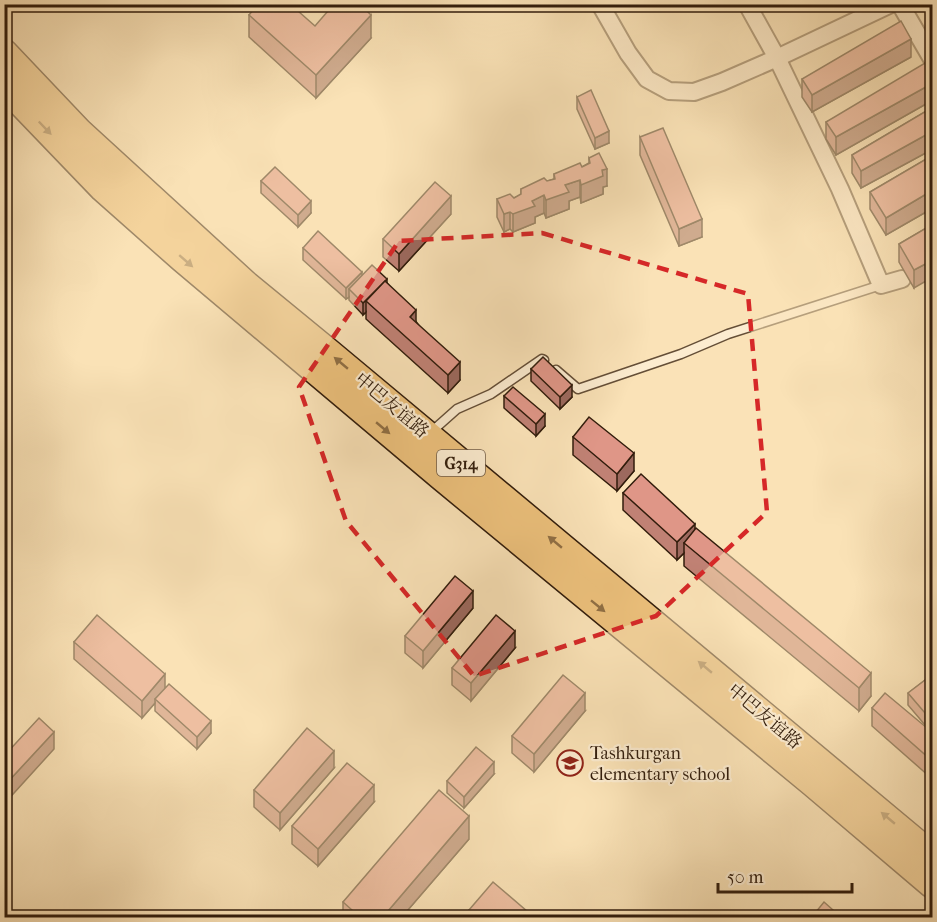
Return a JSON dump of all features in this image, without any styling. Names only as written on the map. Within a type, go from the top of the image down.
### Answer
[{"type":"highway","name":"中巴友谊路","points":[[4,53],[79,132],[244,284],[933,856]]},
{"type":"highway","name":"中巴友谊路","points":[[4,85],[103,188],[182,258],[933,884]]},
{"type":"street","points":[[600,4],[628,53],[647,79],[669,91],[694,92],[777,58],[891,4]]},
{"type":"street","points":[[747,4],[777,58],[840,189],[881,285],[902,279]]},
{"type":"street","points":[[900,4],[933,59]]},
{"type":"lane","points":[[428,435],[457,409],[491,394],[542,359],[578,389],[681,354],[728,334],[881,285]]},
{"type":"highlighted area","points":[[542,233],[748,294],[767,512],[656,616],[474,676],[346,521],[299,387],[399,241]]},
{"type":"building","points":[[258,4],[290,4],[315,26],[334,4],[360,4],[371,15],[316,75],[249,15]]},
{"type":"building","points":[[901,21],[911,39],[812,95],[802,79]]},
{"type":"building","points":[[925,63],[933,77],[933,83],[836,137],[826,122]]},
{"type":"building","points":[[591,90],[609,131],[595,138],[577,97]]},
{"type":"building","points":[[933,107],[933,131],[861,171],[852,155]]},
{"type":"building","points":[[663,128],[702,219],[679,229],[640,137]]},
{"type":"building","points":[[599,153],[607,169],[602,170],[603,176],[581,185],[580,180],[565,185],[569,192],[546,200],[544,195],[532,201],[535,206],[513,214],[510,212],[504,214],[497,199],[510,194],[514,198],[521,194],[521,189],[544,178],[547,181],[555,179],[554,174],[580,163],[582,167],[590,163],[589,158]]},
{"type":"building","points":[[933,155],[933,190],[886,218],[870,192]]},
{"type":"building","points":[[275,167],[311,201],[298,215],[261,181]]},
{"type":"building","points":[[435,182],[451,196],[399,254],[383,239]]},
{"type":"building","points":[[933,224],[933,260],[914,270],[899,244]]},
{"type":"building","points":[[318,231],[362,272],[346,288],[303,248]]},
{"type":"building","points":[[372,265],[387,279],[363,303],[349,289]]},
{"type":"building","points":[[385,281],[416,310],[410,317],[460,362],[448,375],[366,301]]},
{"type":"building","points":[[543,357],[572,385],[560,397],[531,369]]},
{"type":"building","points":[[513,387],[545,414],[536,424],[504,396]]},
{"type":"building","points":[[589,417],[634,453],[617,474],[573,437]]},
{"type":"building","points":[[641,474],[695,524],[677,542],[623,493]]},
{"type":"building","points":[[696,528],[871,673],[859,688],[684,543]]},
{"type":"building","points":[[455,576],[473,591],[423,651],[405,636]]},
{"type":"building","points":[[97,615],[165,674],[142,701],[74,642]]},
{"type":"building","points":[[496,615],[515,631],[471,683],[452,668]]},
{"type":"building","points":[[933,674],[933,707],[925,713],[908,693]]},
{"type":"building","points":[[563,675],[585,693],[534,754],[512,736]]},
{"type":"building","points":[[169,684],[211,721],[197,737],[155,699]]},
{"type":"building","points":[[885,693],[933,733],[933,757],[930,759],[872,708]]},
{"type":"building","points":[[39,718],[54,732],[4,786],[4,756]]},
{"type":"building","points":[[307,728],[334,751],[280,813],[254,790]]},
{"type":"building","points":[[476,747],[494,762],[464,797],[447,781]]},
{"type":"building","points":[[347,763],[374,785],[318,849],[292,826]]},
{"type":"building","points":[[439,790],[469,816],[382,918],[361,918],[343,902]]},
{"type":"building","points":[[493,882],[535,918],[478,918],[469,910]]},
{"type":"building","points":[[824,902],[842,918],[811,918]]},
{"type":"place","name":"Tashkurgan elementary school","points":[[570,763]]}]
